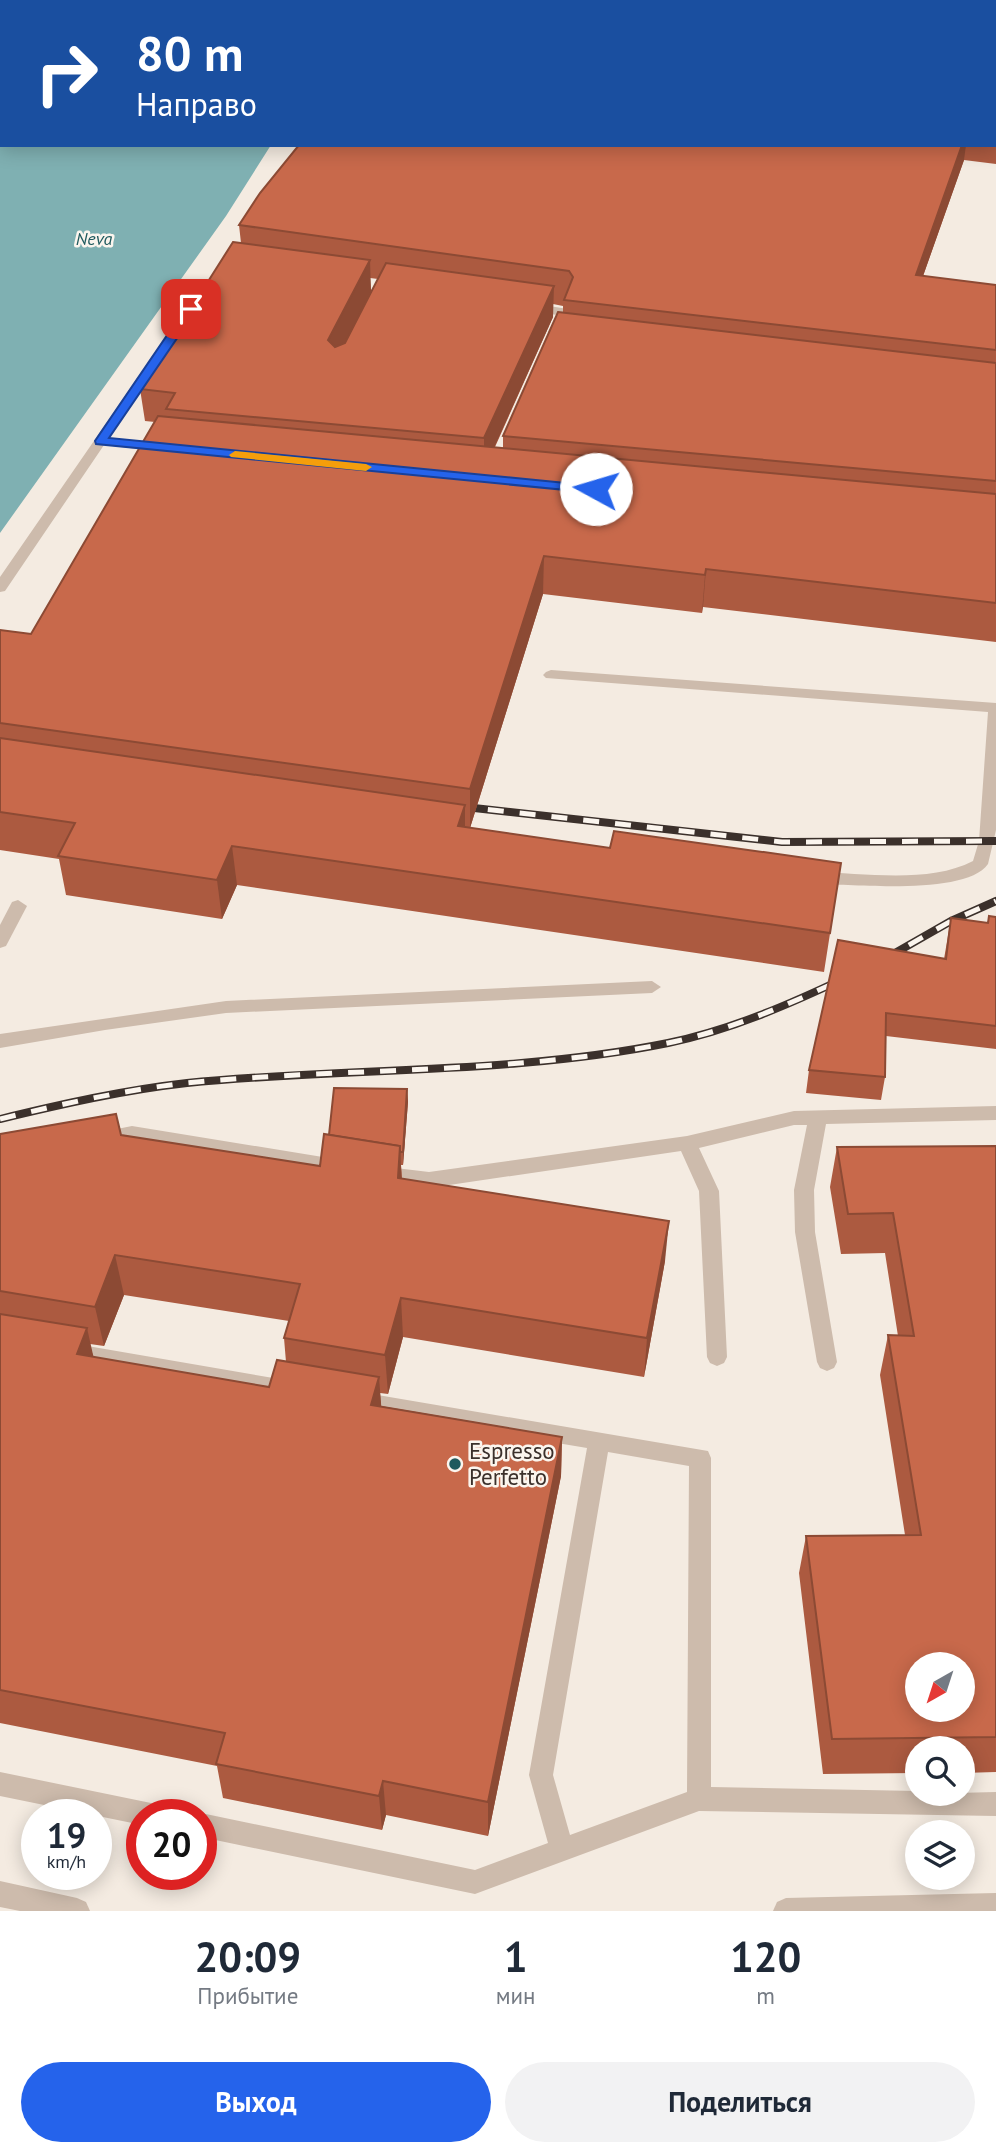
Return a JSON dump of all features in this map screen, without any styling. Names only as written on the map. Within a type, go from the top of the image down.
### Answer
[{"type":"lane","points":[[0,588],[206,286]]},
{"type":"lane","points":[[512,305],[564,312],[551,341],[564,342]]},
{"type":"lane","points":[[101,441],[184,450]]},
{"type":"lane","points":[[551,675],[996,708],[987,841],[980,864],[959,875],[930,880],[802,877]]},
{"type":"lane","points":[[0,942],[18,906]]},
{"type":"lane","points":[[0,1041],[105,1023],[226,1007],[652,987]]},
{"type":"lane","points":[[79,1142],[132,1133],[429,1180],[687,1143],[794,1118],[996,1114]]},
{"type":"lane","points":[[818,1119],[804,1189],[805,1232],[827,1362]]},
{"type":"lane","points":[[687,1143],[709,1191],[717,1357]]},
{"type":"lane","points":[[54,1350],[313,1394]]},
{"type":"lane","points":[[340,1398],[700,1458],[699,1799]]},
{"type":"lane","points":[[562,1850],[541,1775],[599,1442]]},
{"type":"lane","points":[[0,1784],[126,1810]]},
{"type":"lane","points":[[217,1828],[475,1882],[699,1799],[996,1804]]},
{"type":"lane","points":[[0,1894],[77,1911]]},
{"type":"lane","points":[[786,1911],[996,1906]]},
{"type":"water","name":"Neva","points":[[0,147],[270,147],[226,216],[0,533]]},
{"type":"building","points":[[297,147],[961,147],[916,275],[996,285],[996,350],[564,300],[573,277],[569,271],[239,225],[260,193]]},
{"type":"building","points":[[233,242],[370,260],[328,340],[335,347],[345,343],[386,263],[554,286],[484,438],[166,409],[175,393],[140,389]]},
{"type":"building","points":[[558,312],[996,363],[996,481],[503,436]]},
{"type":"building","points":[[158,416],[996,494],[996,603],[706,569],[705,575],[544,556],[470,789],[0,723],[0,630],[31,634]]},
{"type":"building","points":[[0,738],[465,805],[458,826],[610,848],[614,831],[841,863],[830,933],[232,846],[217,880],[58,856],[75,823],[0,812]]},
{"type":"building","points":[[989,916],[996,917],[996,1026],[886,1013],[885,1077],[809,1070],[838,940],[946,959],[951,918],[988,923]]},
{"type":"building","points":[[334,1088],[407,1089],[403,1152],[400,1152],[400,1146],[329,1135]]},
{"type":"building","points":[[116,1114],[121,1135],[320,1166],[324,1134],[400,1146],[398,1178],[669,1221],[647,1338],[401,1298],[385,1355],[284,1338],[300,1284],[115,1255],[95,1307],[0,1291],[0,1134]]},
{"type":"building","points":[[996,1146],[996,1737],[905,1736],[905,1738],[832,1739],[806,1536],[921,1535],[888,1335],[914,1336],[893,1213],[848,1214],[837,1147]]},
{"type":"building","points":[[0,1314],[87,1328],[77,1354],[269,1387],[277,1360],[379,1377],[371,1405],[562,1437],[488,1802],[383,1781],[379,1796],[216,1764],[225,1733],[0,1690]]},
{"type":"railway","points":[[456,806],[782,842],[996,841]]},
{"type":"railway","points":[[881,961],[951,921],[996,901]]},
{"type":"railway","points":[[0,1119],[93,1098],[187,1083],[307,1074],[489,1066],[609,1053],[691,1038],[737,1024],[847,977]]},
{"type":"slow traffic","points":[[235,455],[366,467]]},
{"type":"place","name":"Espresso Perfetto","points":[[455,1464]]},
{"type":"route","points":[[191,309],[101,441],[596,489]]}]
